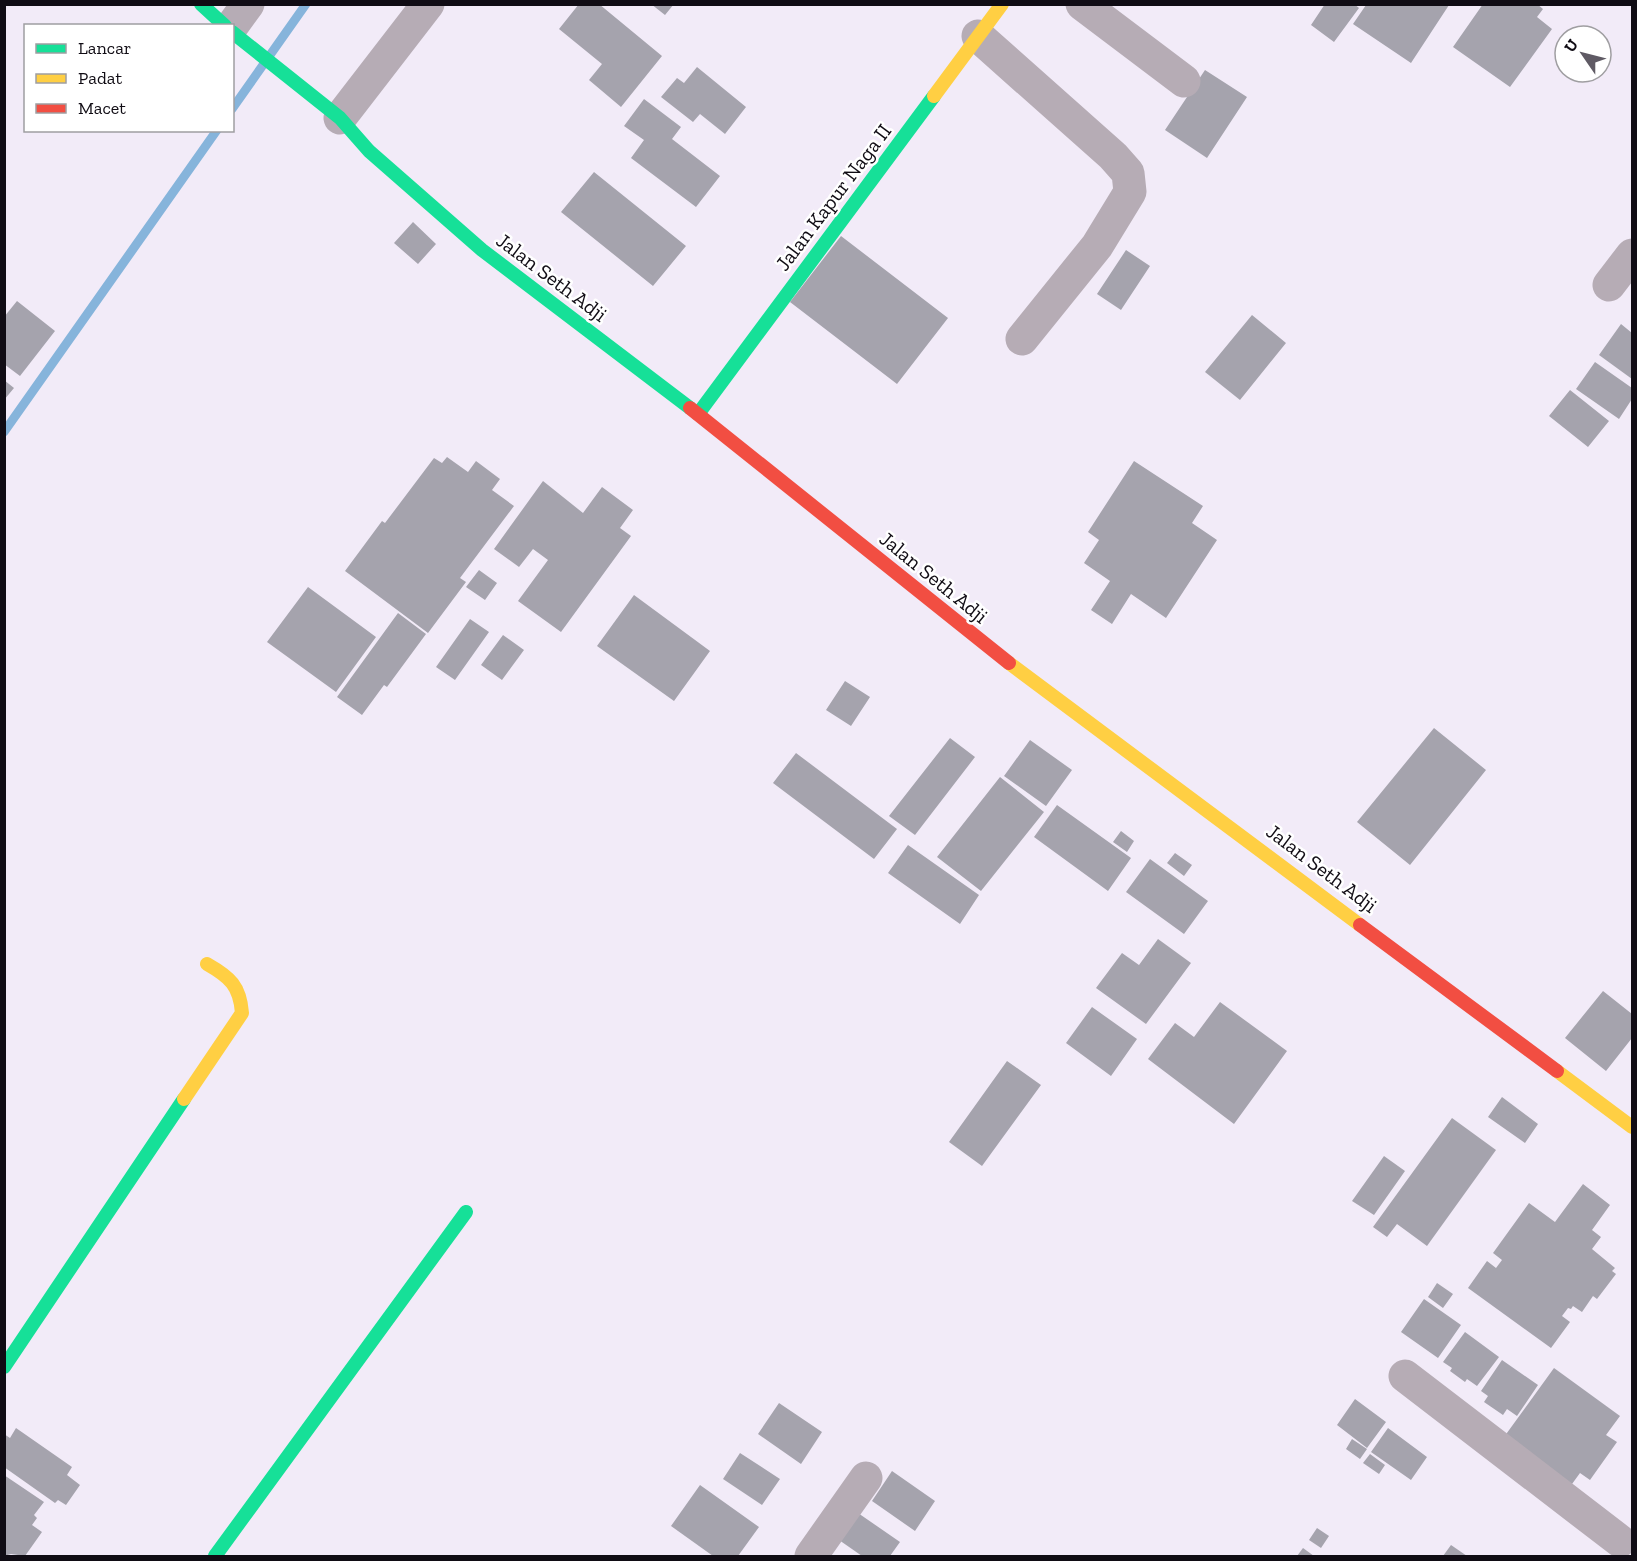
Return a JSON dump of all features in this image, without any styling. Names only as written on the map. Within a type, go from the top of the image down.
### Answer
[{"type":"street","points":[[201,4],[223,24]]},
{"type":"street","points":[[234,32],[248,4]]},
{"type":"street","points":[[340,118],[428,4]]},
{"type":"street","name":"Jalan Kapur Naga II","points":[[698,414],[1002,4]]},
{"type":"street","points":[[1082,4],[1184,81]]},
{"type":"street","name":"Jalan Seth Adji","points":[[234,32],[278,72],[340,118],[369,151],[482,250],[698,414],[974,637],[1632,1127]]},
{"type":"street","points":[[978,36],[1113,156],[1128,173],[1130,192],[1097,246],[1022,339]]},
{"type":"street","points":[[1609,285],[1632,255]]},
{"type":"street","points":[[4,1367],[242,1013],[241,993],[236,981],[207,964]]},
{"type":"street","points":[[215,1557],[466,1212]]},
{"type":"street","points":[[1405,1376],[1620,1540]]},
{"type":"street","points":[[811,1557],[866,1478]]},
{"type":"building","points":[[579,4],[599,4],[662,56],[621,107],[589,80],[602,64],[559,29]]},
{"type":"building","points":[[651,4],[674,4],[665,15]]},
{"type":"building","points":[[1325,4],[1354,4],[1359,8],[1334,42],[1311,25]]},
{"type":"building","points":[[1483,4],[1537,4],[1543,9],[1537,17],[1552,29],[1510,87],[1453,47]]},
{"type":"building","points":[[1366,5],[1449,5],[1411,63],[1353,24]]},
{"type":"building","points":[[697,67],[746,107],[725,134],[700,114],[693,122],[661,97],[677,78],[684,83]]},
{"type":"building","points":[[1205,70],[1247,97],[1207,158],[1165,130]]},
{"type":"building","points":[[644,99],[681,127],[672,139],[720,176],[696,207],[631,158],[644,140],[624,126]]},
{"type":"building","points":[[594,172],[686,246],[653,286],[561,212]]},
{"type":"building","points":[[413,222],[436,244],[418,264],[394,243]]},
{"type":"building","points":[[841,236],[948,318],[897,384],[790,302]]},
{"type":"building","points":[[1126,250],[1150,266],[1121,310],[1097,294]]},
{"type":"building","points":[[17,301],[55,331],[20,376],[4,364],[4,317]]},
{"type":"building","points":[[1252,315],[1286,343],[1240,400],[1205,372]]},
{"type":"building","points":[[1621,324],[1632,333],[1632,379],[1599,355]]},
{"type":"building","points":[[1595,362],[1632,388],[1632,399],[1619,419],[1576,389]]},
{"type":"building","points":[[4,380],[14,388],[4,400]]},
{"type":"building","points":[[1570,390],[1609,421],[1588,447],[1549,416]]},
{"type":"building","points":[[447,457],[468,472],[476,461],[500,479],[492,490],[514,506],[460,578],[466,582],[428,633],[345,571],[382,521],[385,523],[434,458],[442,463]]},
{"type":"building","points":[[1134,461],[1203,506],[1192,523],[1217,540],[1166,618],[1131,594],[1112,624],[1091,610],[1110,581],[1084,563],[1099,540],[1088,532]]},
{"type":"building","points":[[543,481],[583,513],[602,487],[633,510],[620,528],[631,536],[561,632],[518,601],[548,560],[533,549],[519,567],[494,549]]},
{"type":"building","points":[[479,570],[497,583],[485,600],[466,587]]},
{"type":"building","points":[[308,587],[376,637],[336,692],[267,642]]},
{"type":"building","points":[[634,595],[710,651],[674,701],[597,646]]},
{"type":"building","points":[[398,613],[426,634],[387,687],[384,685],[362,715],[337,697]]},
{"type":"building","points":[[470,619],[489,632],[455,680],[436,667]]},
{"type":"building","points":[[503,635],[524,650],[502,680],[481,665]]},
{"type":"building","points":[[845,681],[870,697],[851,726],[826,710]]},
{"type":"building","points":[[1434,728],[1486,770],[1410,865],[1357,822]]},
{"type":"building","points":[[950,738],[975,757],[915,835],[889,816]]},
{"type":"building","points":[[1030,740],[1072,770],[1046,806],[1004,776]]},
{"type":"building","points":[[796,753],[897,829],[874,859],[773,783]]},
{"type":"building","points":[[1000,777],[1044,812],[981,891],[937,857]]},
{"type":"building","points":[[1057,805],[1131,858],[1108,891],[1034,837]]},
{"type":"building","points":[[1121,831],[1134,841],[1127,852],[1113,842]]},
{"type":"building","points":[[908,845],[979,895],[960,924],[888,873]]},
{"type":"building","points":[[1175,853],[1192,865],[1184,876],[1167,863]]},
{"type":"building","points":[[1150,859],[1208,901],[1184,934],[1126,892]]},
{"type":"building","points":[[1158,939],[1191,963],[1146,1024],[1096,988],[1122,953],[1139,965]]},
{"type":"building","points":[[1603,991],[1632,1014],[1632,1038],[1606,1071],[1565,1038]]},
{"type":"building","points":[[1220,1002],[1287,1051],[1234,1124],[1148,1059],[1175,1023],[1194,1037]]},
{"type":"building","points":[[1092,1007],[1137,1039],[1111,1076],[1066,1043]]},
{"type":"building","points":[[1007,1061],[1041,1085],[982,1166],[949,1142]]},
{"type":"building","points":[[1502,1097],[1538,1124],[1525,1143],[1488,1117]]},
{"type":"building","points":[[1452,1118],[1496,1150],[1427,1246],[1397,1224],[1387,1237],[1373,1227]]},
{"type":"building","points":[[1384,1156],[1405,1171],[1374,1215],[1352,1201]]},
{"type":"building","points":[[1583,1184],[1610,1205],[1592,1230],[1601,1237],[1592,1249],[1615,1268],[1612,1271],[1616,1274],[1597,1299],[1593,1296],[1582,1312],[1573,1306],[1571,1309],[1568,1308],[1562,1316],[1570,1322],[1551,1348],[1468,1288],[1487,1261],[1496,1268],[1502,1260],[1493,1253],[1529,1203],[1555,1222]]},
{"type":"building","points":[[1437,1283],[1453,1294],[1443,1308],[1428,1297]]},
{"type":"building","points":[[1424,1299],[1461,1325],[1438,1358],[1401,1332]]},
{"type":"building","points":[[1465,1332],[1499,1357],[1477,1386],[1467,1379],[1465,1382],[1450,1371],[1452,1368],[1443,1362]]},
{"type":"building","points":[[1502,1360],[1538,1385],[1517,1416],[1507,1409],[1503,1415],[1484,1402],[1488,1396],[1481,1391]]},
{"type":"building","points":[[1554,1368],[1620,1416],[1606,1435],[1617,1442],[1590,1480],[1580,1473],[1572,1484],[1504,1437]]},
{"type":"building","points":[[1355,1399],[1386,1422],[1367,1448],[1337,1425]]},
{"type":"building","points":[[779,1403],[822,1432],[801,1464],[758,1434]]},
{"type":"building","points":[[16,1428],[72,1467],[67,1475],[80,1485],[66,1505],[58,1500],[55,1503],[4,1467],[4,1434],[10,1438]]},
{"type":"building","points":[[1388,1428],[1427,1457],[1411,1480],[1371,1452]]},
{"type":"building","points":[[1352,1439],[1367,1449],[1360,1459],[1346,1449]]},
{"type":"building","points":[[740,1453],[780,1479],[762,1505],[723,1479]]},
{"type":"building","points":[[1370,1454],[1385,1465],[1379,1474],[1363,1463]]},
{"type":"building","points":[[892,1471],[935,1501],[915,1531],[872,1501]]},
{"type":"building","points":[[4,1475],[44,1502],[34,1515],[37,1518],[32,1525],[42,1532],[25,1556],[11,1554],[4,1556]]},
{"type":"building","points":[[700,1485],[759,1527],[738,1556],[713,1556],[671,1526]]},
{"type":"building","points":[[858,1513],[900,1542],[890,1556],[862,1556],[839,1540]]},
{"type":"building","points":[[1317,1528],[1329,1536],[1321,1548],[1309,1540]]},
{"type":"building","points":[[1451,1545],[1467,1556],[1443,1556]]},
{"type":"building","points":[[1303,1548],[1314,1556],[1297,1556]]},
{"type":"waterway","points":[[234,106],[306,4]]},
{"type":"waterway","points":[[4,432],[216,132]]},
{"type":"traffic: fast","points":[[201,4],[223,24]]},
{"type":"traffic: fast","points":[[234,34],[340,118],[369,151],[482,250],[690,408]]},
{"type":"traffic: fast","points":[[698,414],[934,96]]},
{"type":"traffic: fast","points":[[4,1367],[184,1099]]},
{"type":"traffic: fast","points":[[215,1556],[466,1212]]},
{"type":"traffic: slow","points":[[934,96],[1002,4]]},
{"type":"traffic: slow","points":[[1009,663],[1360,925]]},
{"type":"traffic: slow","points":[[184,1099],[242,1013],[239,996],[232,983],[222,973],[207,964]]},
{"type":"traffic: slow","points":[[1557,1071],[1632,1127]]},
{"type":"traffic: jam","points":[[690,408],[1009,663]]},
{"type":"traffic: jam","points":[[1360,925],[1557,1071]]}]
